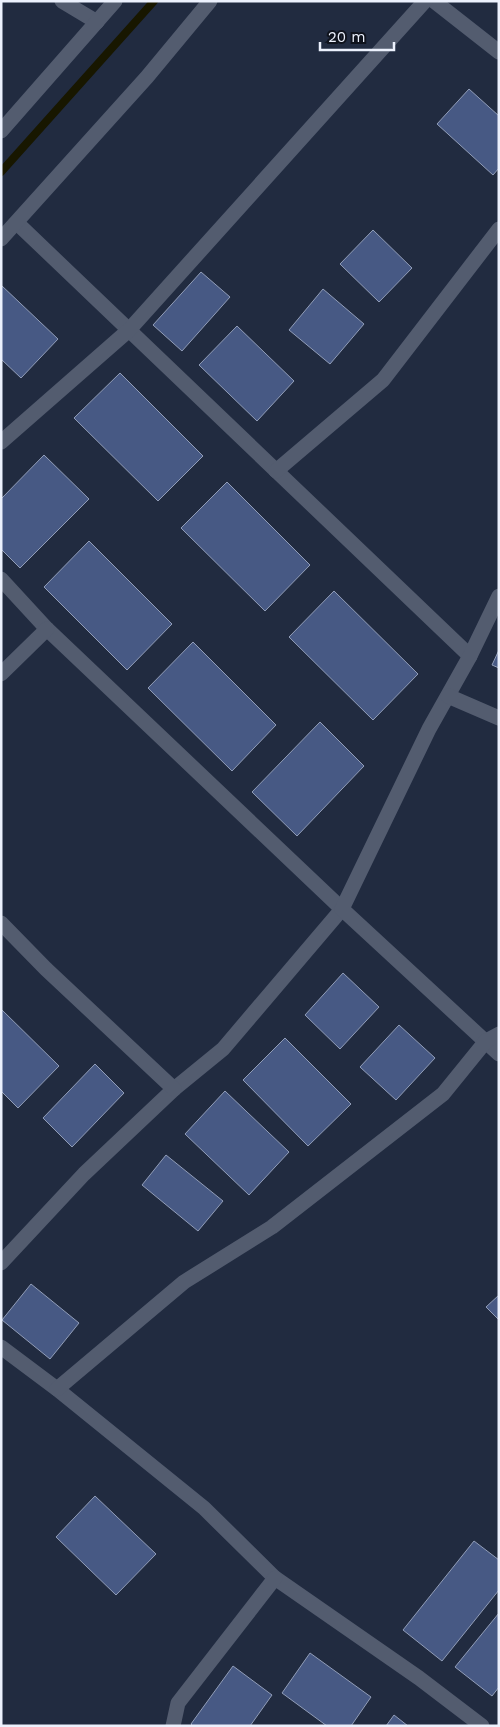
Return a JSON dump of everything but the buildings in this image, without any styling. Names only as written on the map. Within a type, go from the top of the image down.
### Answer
[{"type":"street","points":[[62,1],[97,22]]},
{"type":"street","points":[[1,131],[115,1]]},
{"type":"street","points":[[1,239],[147,77],[210,1]]},
{"type":"street","points":[[1,442],[128,330],[425,1]]},
{"type":"street","points":[[434,1],[499,52]]},
{"type":"street","points":[[17,223],[470,656]]},
{"type":"street","points":[[276,471],[383,380],[499,229]]},
{"type":"street","points":[[1,579],[47,629],[342,909],[492,1037],[499,1054]]},
{"type":"street","points":[[1,1263],[84,1174],[174,1089],[223,1049],[342,909],[429,729],[470,656],[499,596]]},
{"type":"street","points":[[1,674],[47,629]]},
{"type":"street","points":[[448,696],[499,718]]},
{"type":"street","points":[[1,923],[46,969],[174,1089]]},
{"type":"street","points":[[57,1389],[184,1282],[272,1227],[443,1094],[492,1037]]},
{"type":"street","points":[[1,1347],[57,1389],[204,1508],[275,1578],[419,1678],[482,1726]]},
{"type":"street","points":[[173,1726],[178,1703],[275,1578]]},
{"type":"waterway","points":[[1,172],[154,1]]}]
